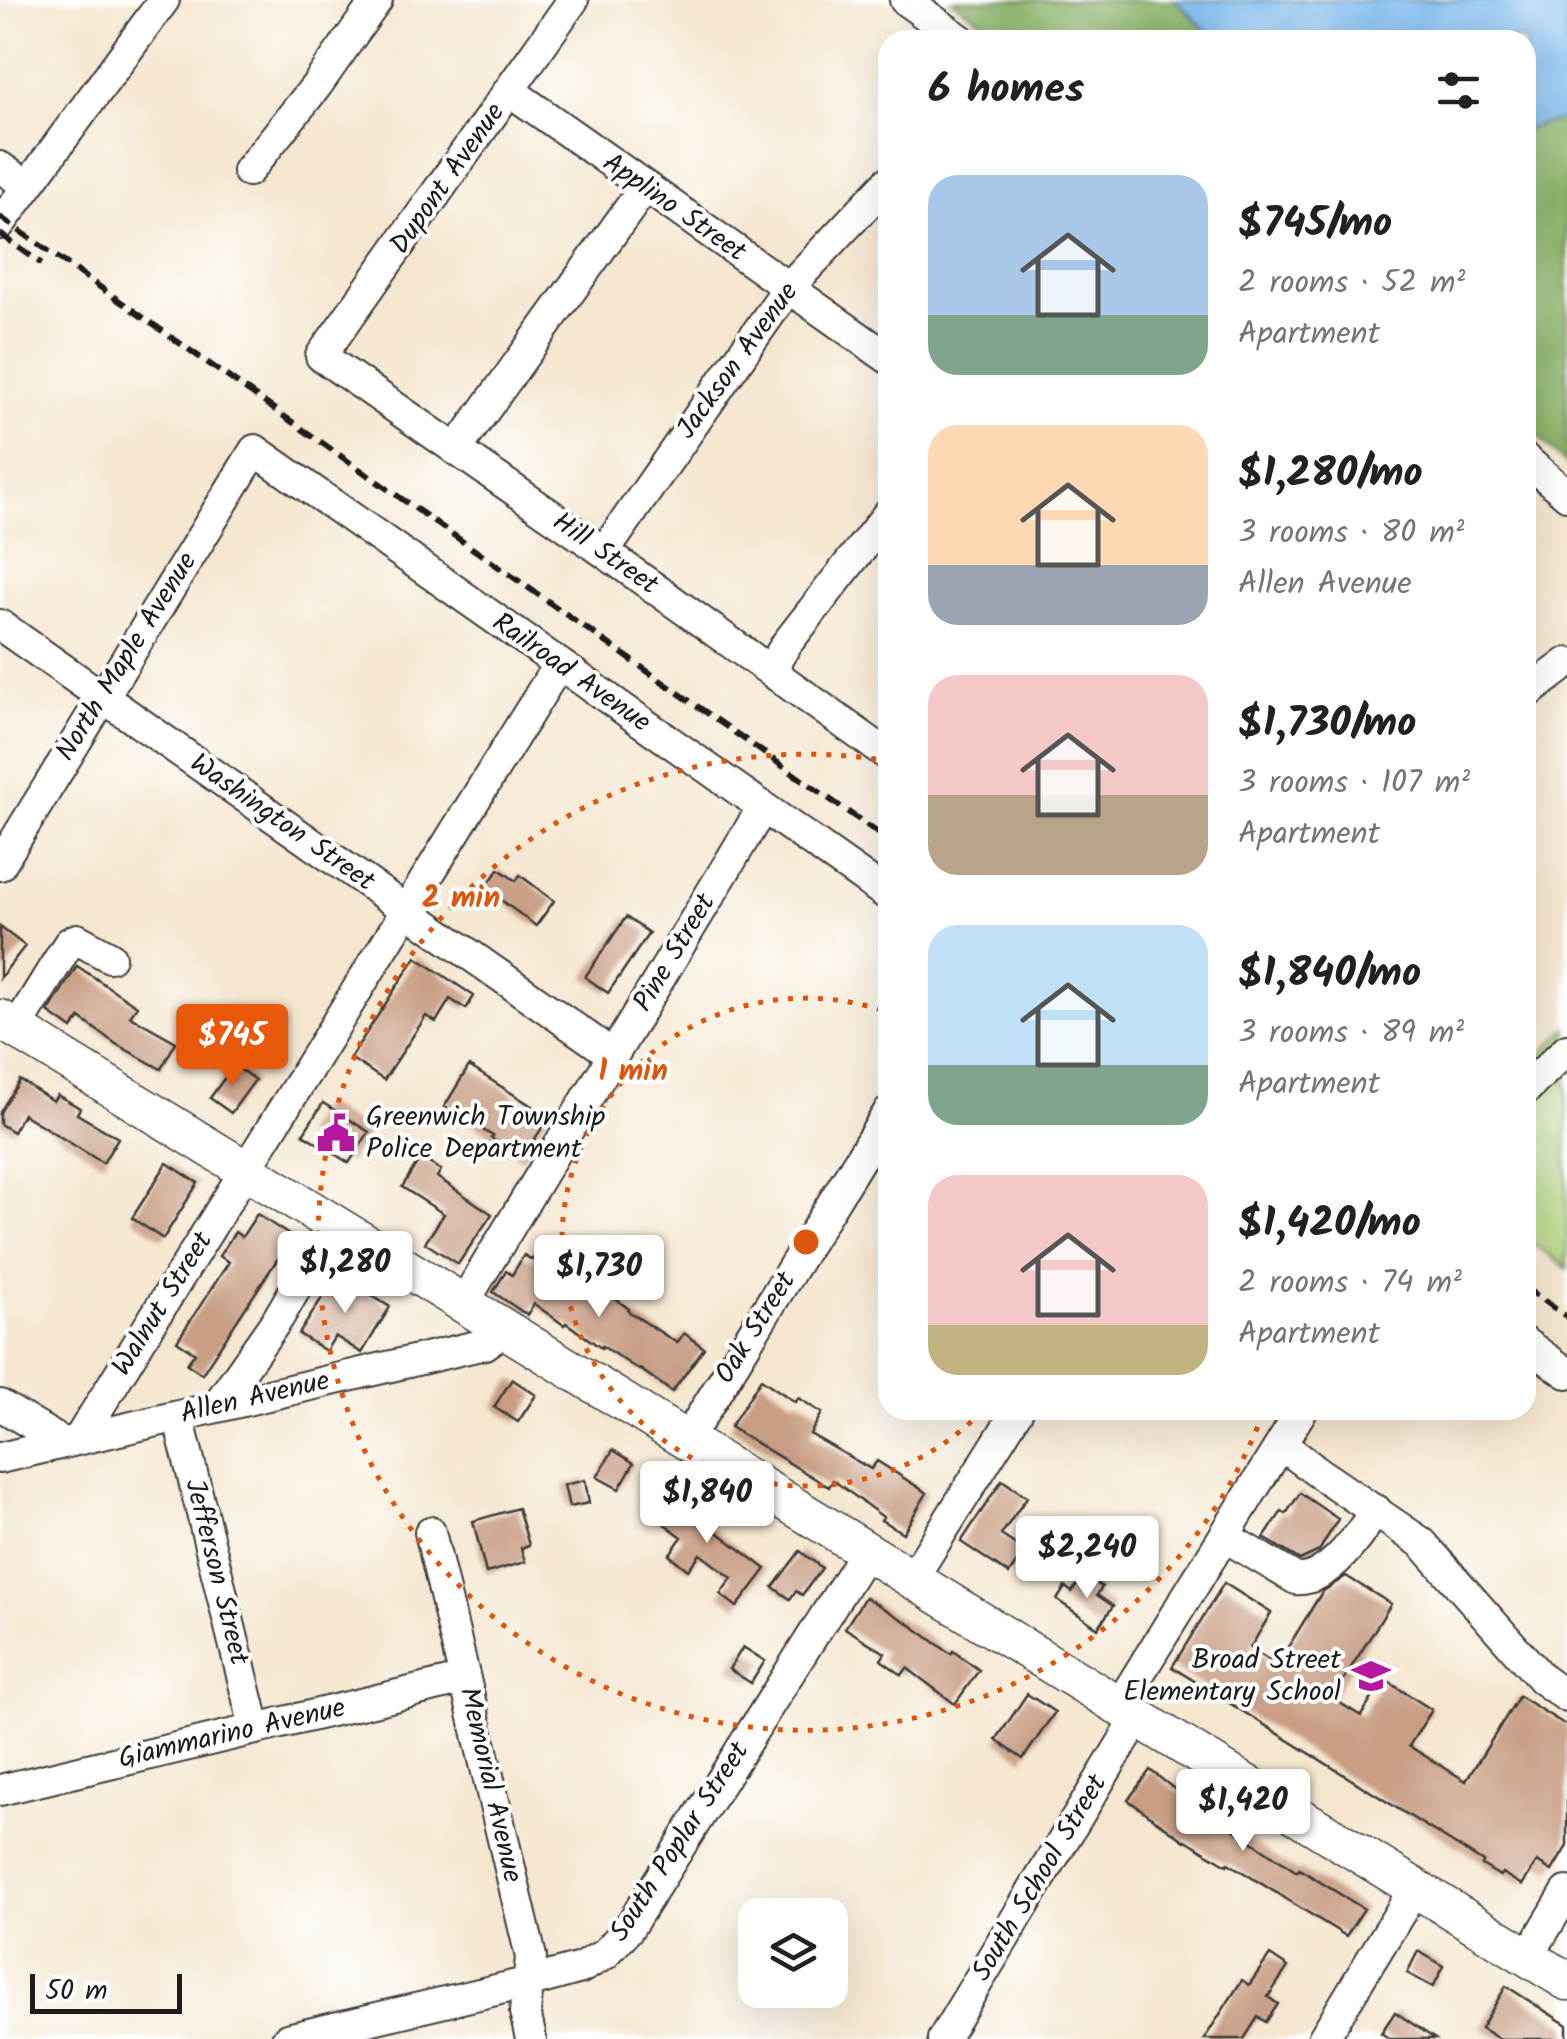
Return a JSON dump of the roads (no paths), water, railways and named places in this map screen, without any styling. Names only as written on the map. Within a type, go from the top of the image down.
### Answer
[{"type":"main road","points":[[8,1024],[1414,1888],[1546,1943],[1567,1981]]},
{"type":"street","points":[[0,224],[164,0]]},
{"type":"street","points":[[248,171],[378,0]]},
{"type":"street","name":"Dupont Avenue","points":[[321,356],[573,0]]},
{"type":"street","points":[[905,0],[947,30]]},
{"type":"street","name":"Applino Street","points":[[510,91],[878,351]]},
{"type":"street","points":[[0,167],[26,186]]},
{"type":"street","points":[[456,450],[646,187]]},
{"type":"street","name":"Jackson Avenue","points":[[604,552],[788,288],[878,193]]},
{"type":"street","name":"Hill Street","points":[[321,356],[878,748]]},
{"type":"street","name":"Railroad Avenue","points":[[254,450],[878,888]]},
{"type":"street","name":"North Maple Avenue","points":[[0,865],[254,450]]},
{"type":"street","points":[[1536,468],[1567,495]]},
{"type":"street","points":[[770,671],[787,643],[878,527]]},
{"type":"street","name":"Washington Street","points":[[0,625],[613,1055]]},
{"type":"street","points":[[1536,686],[1567,662]]},
{"type":"street","name":"Walnut Street","points":[[71,1441],[246,1170],[559,664]]},
{"type":"street","name":"Pine Street","points":[[463,1304],[762,807]]},
{"type":"street","points":[[8,1024],[69,943],[77,939],[110,956]]},
{"type":"street","points":[[1536,1079],[1567,1049]]},
{"type":"street","name":"Oak Street","points":[[686,1440],[878,1129]]},
{"type":"street","points":[[216,1407],[279,1317],[334,1224]]},
{"type":"street","name":"Allen Avenue","points":[[0,1458],[485,1344],[505,1330]]},
{"type":"street","points":[[1536,1351],[1567,1372]]},
{"type":"street","points":[[0,1405],[71,1441]]},
{"type":"street","name":"Jefferson Street","points":[[178,1416],[255,1728]]},
{"type":"street","points":[[912,1579],[1012,1420]]},
{"type":"street","name":"South School Street","points":[[942,2039],[1224,1536],[1296,1420]]},
{"type":"street","points":[[1281,1444],[1422,1543],[1542,1678],[1567,1697]]},
{"type":"street","points":[[1224,1536],[1296,1580],[1307,1580],[1323,1572],[1358,1536],[1376,1510]]},
{"type":"street","name":"Memorial Avenue","points":[[430,1532],[531,1957],[525,2012],[531,2039]]},
{"type":"street","name":"South Poplar Street","points":[[287,2039],[530,1982],[580,1968],[605,1954],[628,1930],[866,1551]]},
{"type":"street","name":"Giammarino Avenue","points":[[0,1790],[465,1679]]},
{"type":"street","points":[[1323,2039],[1414,1888]]},
{"type":"street","points":[[1546,1943],[1567,1892]]},
{"type":"water","points":[[1175,0],[1567,0],[1567,119],[1536,126],[1536,30],[1206,30]]},
{"type":"railway","points":[[0,217],[878,833]]},
{"type":"railway","points":[[0,234],[42,264]]},
{"type":"railway","points":[[1536,1295],[1567,1317]]},
{"type":"place","name":"Greenwich Township Police Department","points":[[336,1133]]},
{"type":"place","name":"Broad Street Elementary School","points":[[1371,1676]]}]
